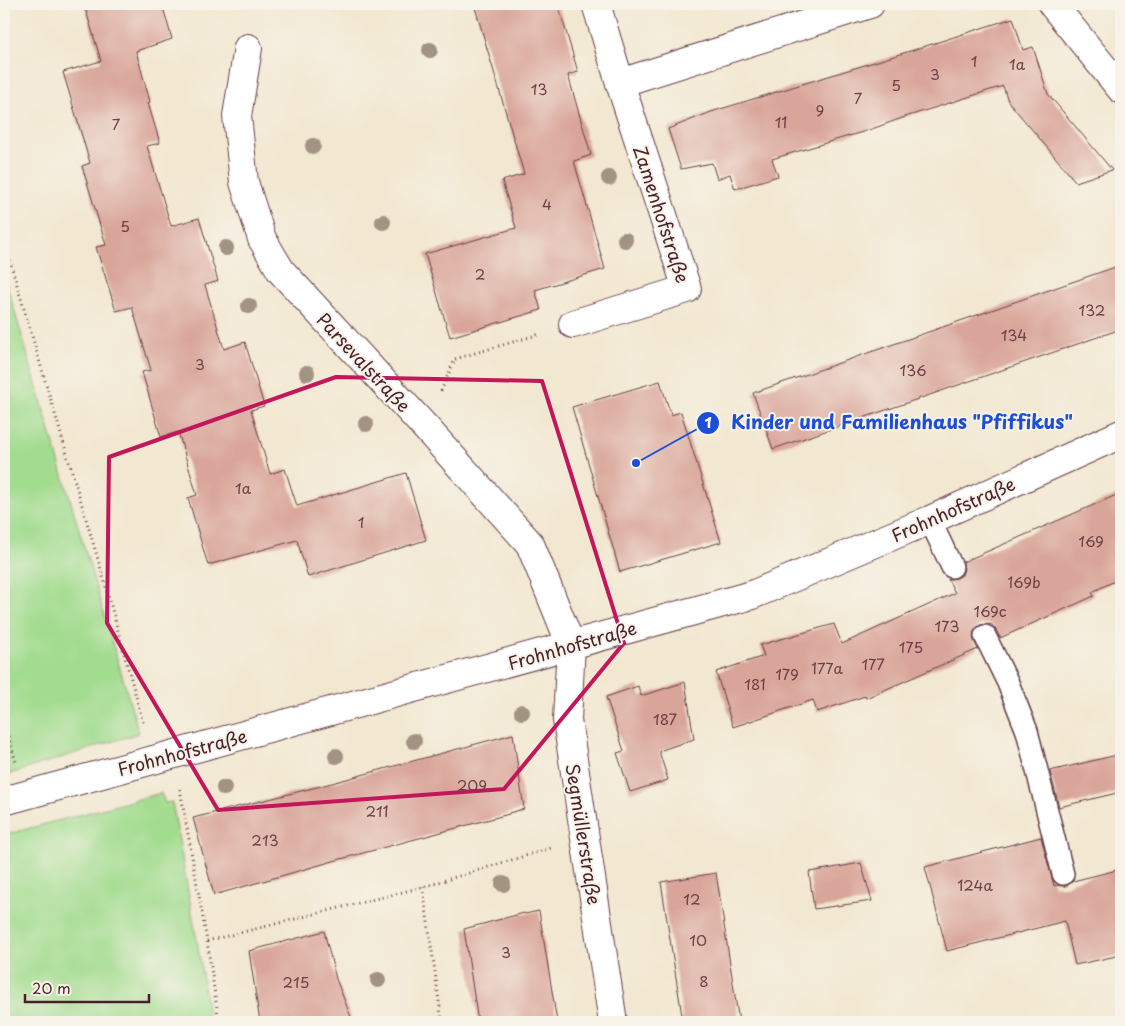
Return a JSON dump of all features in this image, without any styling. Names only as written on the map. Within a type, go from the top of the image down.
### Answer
[{"type":"street","name":"Zamenhofstraße","points":[[573,324],[687,289],[596,4]]},
{"type":"street","points":[[620,83],[870,4]]},
{"type":"street","points":[[1052,4],[1121,89]]},
{"type":"street","name":"Parsevalstraße","points":[[248,48],[237,116],[244,182],[262,239],[280,271],[426,428],[530,544],[571,645]]},
{"type":"street","name":"Frohnhofstraße","points":[[4,802],[752,595],[930,520],[1121,434]]},
{"type":"street","name":"Segmüllerstraße","points":[[571,645],[567,720],[613,1022]]},
{"type":"lane","points":[[930,520],[952,567]]},
{"type":"lane","points":[[985,636],[1008,683],[1027,730],[1063,874]]},
{"type":"path","points":[[4,241],[104,580],[164,757],[207,941],[219,1022]]},
{"type":"path","points":[[426,428],[455,359],[573,324]]},
{"type":"path","points":[[207,941],[423,887],[585,837]]},
{"type":"path","points":[[423,887],[442,1022]]},
{"type":"highlighted area","points":[[336,377],[542,381],[624,643],[504,789],[218,810],[107,623],[109,457]]},
{"type":"green space","points":[[4,275],[139,733],[4,776]]},
{"type":"green space","points":[[161,793],[165,803],[172,802],[198,946],[209,1022],[4,1022],[4,835]]},
{"type":"building","points":[[84,4],[162,4],[172,39],[136,51],[150,102],[148,103],[160,143],[147,146],[171,226],[199,218],[218,281],[205,285],[224,349],[245,342],[264,406],[251,410],[270,474],[285,469],[297,506],[406,473],[426,540],[308,577],[297,540],[208,565],[188,498],[197,495],[178,432],[161,437],[142,372],[151,370],[132,307],[116,311],[96,247],[106,245],[82,166],[90,163],[63,72],[101,61]]},
{"type":"building","points":[[474,4],[558,4],[578,72],[568,75],[591,155],[574,161],[605,269],[535,290],[541,310],[450,337],[425,254],[516,228],[502,181],[524,174]]},
{"type":"building","points":[[1013,18],[1023,50],[1033,47],[1048,94],[1112,170],[1076,182],[1008,101],[1003,86],[869,130],[772,159],[778,176],[735,189],[730,174],[717,179],[712,163],[681,169],[668,129],[711,112]]},
{"type":"building","points":[[1121,265],[1121,329],[773,449],[753,393]]},
{"type":"building","points":[[660,381],[671,415],[681,412],[721,542],[620,572],[572,407]]},
{"type":"building","points":[[1121,493],[1121,578],[1092,592],[1094,596],[1000,638],[992,625],[980,625],[975,629],[973,635],[978,649],[866,698],[865,696],[817,712],[813,700],[733,727],[716,672],[764,656],[760,645],[834,624],[842,644],[955,593],[948,579],[957,578],[962,575],[964,569],[963,562]]},
{"type":"building","points":[[685,682],[694,739],[659,751],[668,780],[630,792],[617,753],[624,751],[606,697],[638,686],[641,696]]},
{"type":"building","points":[[513,734],[524,809],[214,895],[193,818]]},
{"type":"building","points":[[1121,754],[1121,792],[1059,807],[1050,771]]},
{"type":"building","points":[[1041,837],[1054,886],[1066,886],[1073,881],[1121,869],[1121,955],[1075,965],[1065,921],[947,951],[925,867]]},
{"type":"building","points":[[861,863],[872,901],[814,909],[809,872]]},
{"type":"building","points":[[716,873],[739,1022],[683,1022],[661,882]]},
{"type":"building","points":[[539,911],[557,1022],[478,1022],[464,929],[524,913]]},
{"type":"building","points":[[324,931],[336,979],[353,1022],[260,1022],[249,951]]},
{"type":"place","name":"Kinder und Familienhaus \"Pfiffikus\"","points":[[636,463]]}]
